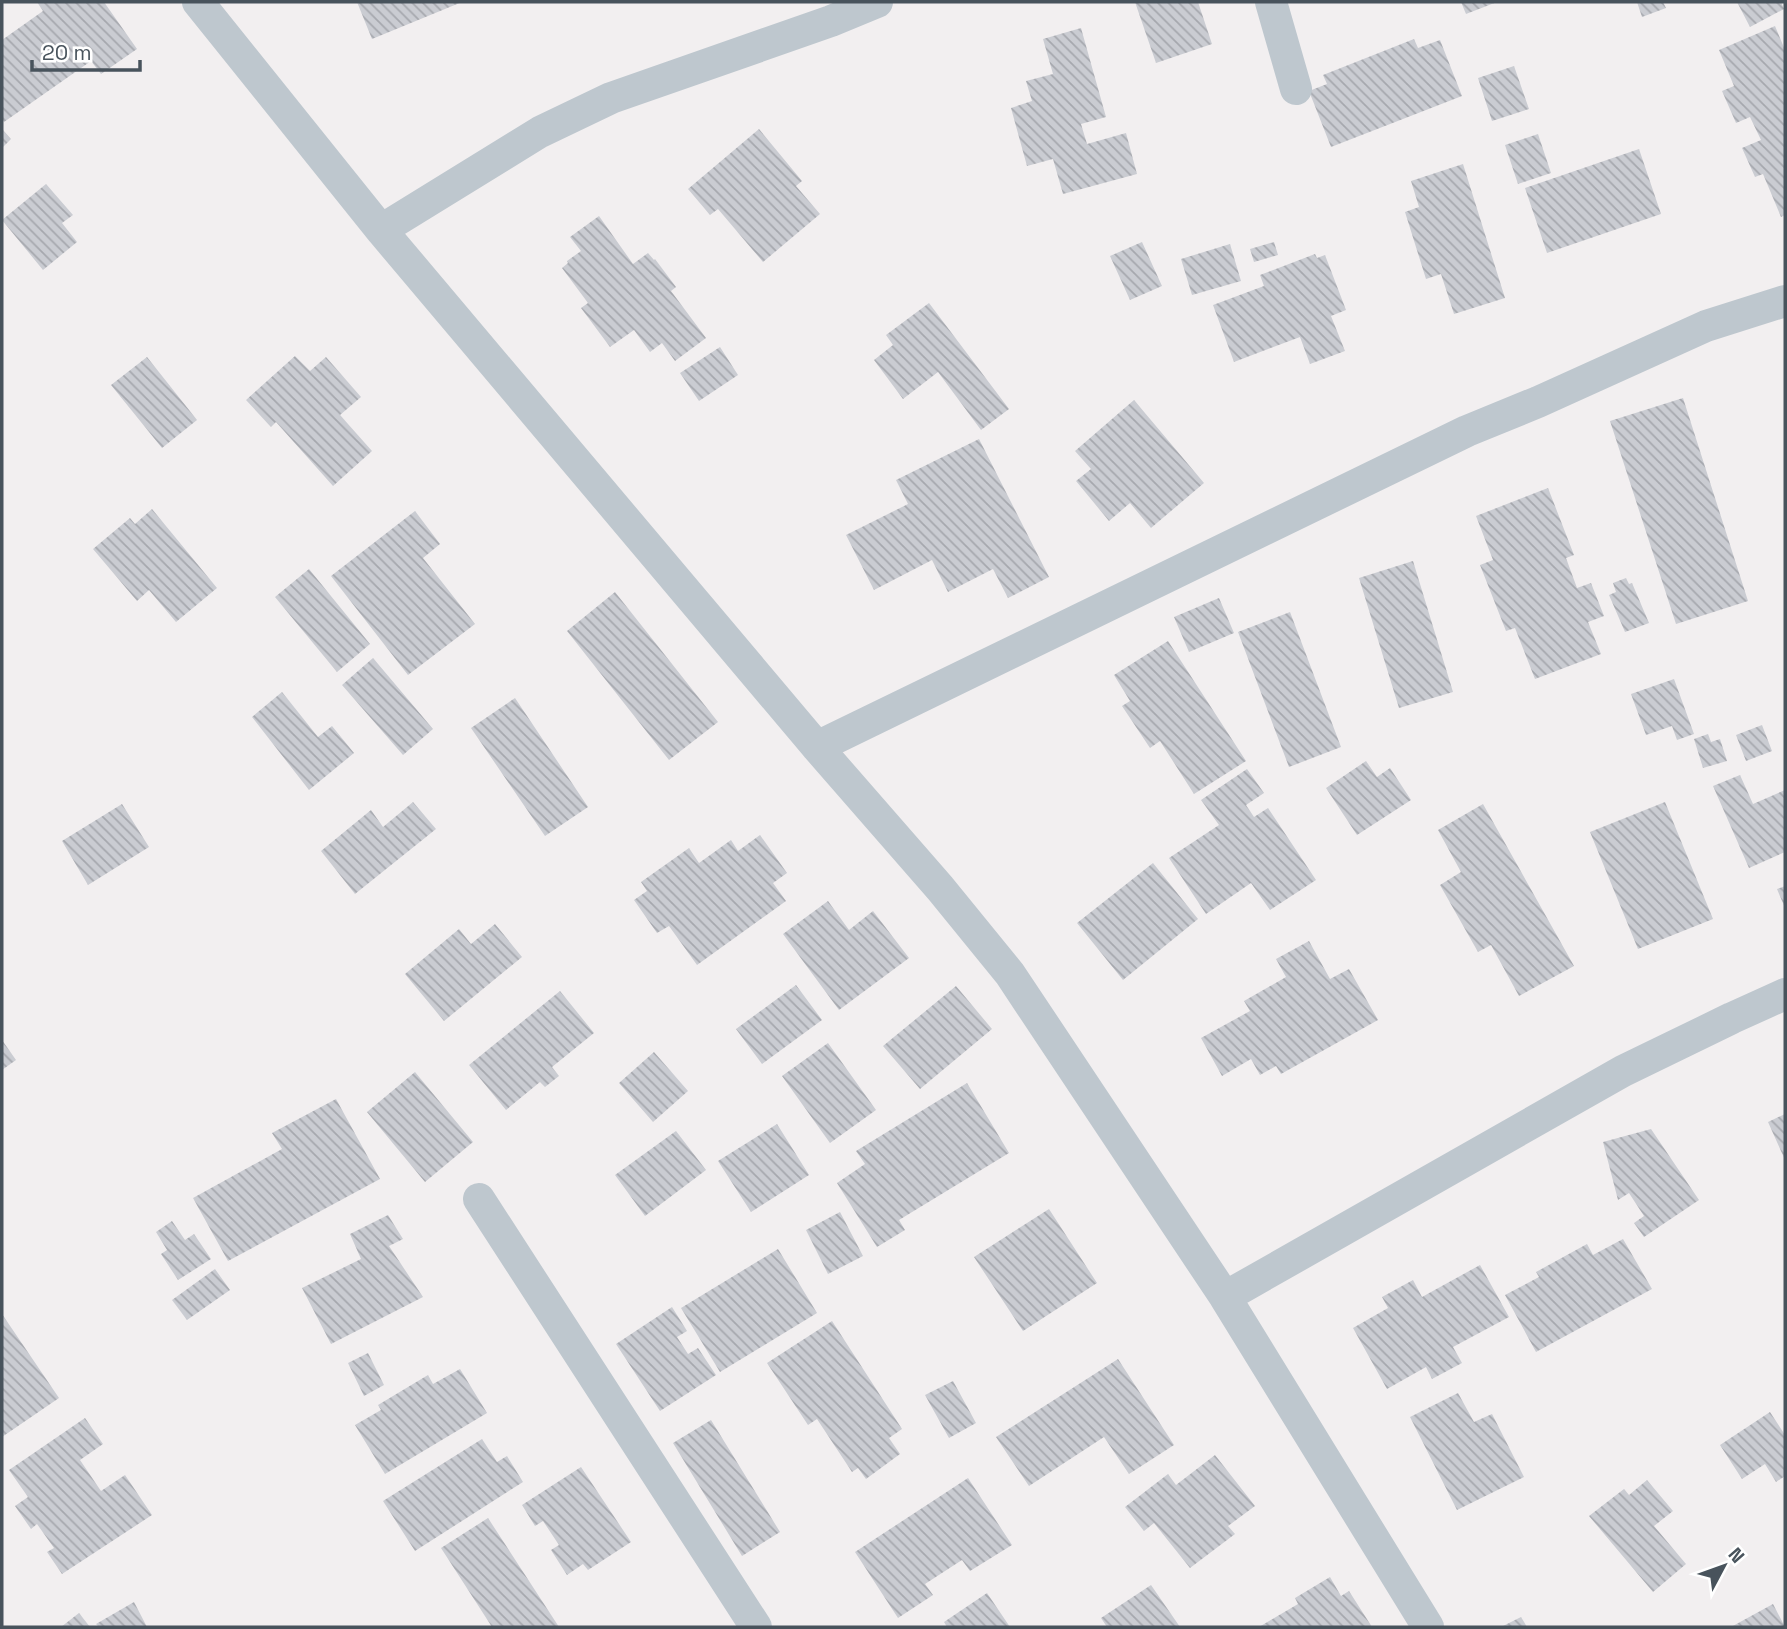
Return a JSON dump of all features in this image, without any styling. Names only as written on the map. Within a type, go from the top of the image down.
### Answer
[{"type":"street","points":[[198,2],[381,230],[1010,974],[1224,1297],[1428,1627]]},
{"type":"street","points":[[381,230],[540,132],[611,98],[831,21],[877,2]]},
{"type":"street","points":[[1271,2],[1296,89]]},
{"type":"street","points":[[817,747],[1467,431],[1706,327],[1785,301]]},
{"type":"street","points":[[1224,1297],[1623,1071],[1785,994]]},
{"type":"street","points":[[479,1199],[756,1627]]},
{"type":"building","points":[[37,2],[104,2],[137,49],[101,74],[91,61],[4,122],[2,40],[43,11]]},
{"type":"building","points":[[357,2],[462,2],[372,39]]},
{"type":"building","points":[[1135,2],[1198,2],[1212,44],[1156,63]]},
{"type":"building","points":[[1461,2],[1497,2],[1466,14]]},
{"type":"building","points":[[1637,2],[1663,2],[1666,8],[1642,17]]},
{"type":"building","points":[[1737,2],[1781,2],[1784,9],[1750,27]]},
{"type":"building","points":[[1775,26],[1785,50],[1785,215],[1781,217],[1763,174],[1755,177],[1742,148],[1761,140],[1750,117],[1736,123],[1722,91],[1734,86],[1719,50]]},
{"type":"building","points":[[1081,28],[1106,117],[1081,124],[1087,144],[1126,133],[1137,174],[1063,194],[1053,159],[1027,166],[1011,108],[1032,101],[1026,81],[1053,74],[1043,39]]},
{"type":"building","points":[[1414,39],[1418,48],[1440,40],[1462,96],[1331,147],[1309,91],[1327,84],[1323,75]]},
{"type":"building","points":[[1514,66],[1529,109],[1492,121],[1478,78]]},
{"type":"building","points":[[2,129],[11,139],[2,148]]},
{"type":"building","points":[[759,129],[802,181],[796,186],[820,214],[763,262],[718,209],[710,215],[688,189]]},
{"type":"building","points":[[1538,134],[1551,173],[1518,184],[1505,145]]},
{"type":"building","points":[[1639,149],[1661,214],[1547,253],[1525,188]]},
{"type":"building","points":[[1463,164],[1505,298],[1454,314],[1441,274],[1426,279],[1405,212],[1419,207],[1411,181]]},
{"type":"building","points":[[46,184],[73,215],[62,223],[77,242],[43,270],[2,220]]},
{"type":"building","points":[[599,216],[633,264],[648,253],[655,259],[676,287],[671,291],[706,338],[675,361],[662,343],[650,352],[634,330],[610,347],[581,308],[588,303],[562,268],[581,251],[570,237]]},
{"type":"building","points":[[1142,242],[1162,286],[1130,300],[1110,256]]},
{"type":"building","points":[[1274,242],[1278,255],[1254,262],[1250,249]]},
{"type":"building","points":[[1230,244],[1241,281],[1192,295],[1181,259]]},
{"type":"building","points":[[1315,254],[1317,258],[1325,255],[1346,310],[1331,316],[1345,351],[1310,364],[1300,337],[1234,362],[1213,305],[1264,286],[1260,275]]},
{"type":"building","points":[[929,303],[1009,409],[981,430],[938,372],[903,399],[874,360],[893,345],[886,335]]},
{"type":"building","points":[[720,347],[738,375],[699,401],[680,373]]},
{"type":"building","points":[[295,356],[310,371],[326,357],[361,397],[340,415],[372,451],[333,486],[276,422],[271,427],[246,400]]},
{"type":"building","points":[[147,357],[197,420],[162,448],[111,385]]},
{"type":"building","points":[[1683,398],[1748,601],[1676,624],[1610,421]]},
{"type":"building","points":[[1134,400],[1204,483],[1151,528],[1130,503],[1109,521],[1076,481],[1091,469],[1075,451]]},
{"type":"building","points":[[979,439],[1049,577],[1008,598],[993,569],[948,592],[932,560],[874,590],[846,535],[908,504],[896,480]]},
{"type":"building","points":[[1548,488],[1574,555],[1566,558],[1577,588],[1591,583],[1604,616],[1588,622],[1601,654],[1535,679],[1515,628],[1506,631],[1480,565],[1493,560],[1476,516]]},
{"type":"building","points":[[152,509],[217,588],[176,622],[149,590],[137,601],[93,549],[130,518],[135,524]]},
{"type":"building","points":[[415,511],[440,544],[423,558],[475,624],[408,675],[331,576]]},
{"type":"building","points":[[1413,561],[1453,692],[1399,708],[1359,578]]},
{"type":"building","points":[[309,569],[370,644],[337,672],[275,597]]},
{"type":"building","points":[[1626,578],[1629,584],[1632,583],[1649,623],[1625,632],[1609,595],[1616,592],[1613,583]]},
{"type":"building","points":[[615,592],[718,722],[669,760],[567,631]]},
{"type":"building","points":[[1219,598],[1234,633],[1189,652],[1174,617]]},
{"type":"building","points":[[1290,612],[1341,747],[1289,767],[1238,632]]},
{"type":"building","points":[[1168,641],[1246,761],[1194,794],[1160,741],[1150,748],[1122,706],[1130,701],[1114,675]]},
{"type":"building","points":[[373,658],[433,729],[403,755],[342,685]]},
{"type":"building","points":[[1674,679],[1694,734],[1677,740],[1672,726],[1646,735],[1631,694]]},
{"type":"building","points":[[282,692],[318,737],[332,726],[354,753],[309,790],[252,717]]},
{"type":"building","points":[[515,698],[588,807],[545,836],[471,728]]},
{"type":"building","points":[[1762,725],[1772,751],[1746,761],[1736,735]]},
{"type":"building","points":[[1708,734],[1711,742],[1720,739],[1727,761],[1703,768],[1694,739]]},
{"type":"building","points":[[1366,761],[1377,777],[1390,768],[1411,800],[1357,835],[1326,788]]},
{"type":"building","points":[[1247,769],[1264,793],[1246,805],[1254,817],[1268,808],[1316,880],[1270,910],[1251,883],[1206,914],[1169,858],[1219,825],[1201,800]]},
{"type":"building","points":[[1740,775],[1753,804],[1785,790],[1785,852],[1749,868],[1713,786]]},
{"type":"building","points":[[413,802],[436,829],[355,894],[321,851],[371,810],[383,827]]},
{"type":"building","points":[[1665,802],[1713,919],[1638,949],[1590,832]]},
{"type":"building","points":[[122,804],[149,847],[88,885],[62,841]]},
{"type":"building","points":[[1483,804],[1574,966],[1519,996],[1491,945],[1478,952],[1440,885],[1461,872],[1438,830]]},
{"type":"building","points":[[760,835],[787,873],[773,883],[786,901],[697,965],[669,926],[657,933],[634,900],[647,891],[641,882],[689,848],[699,863],[731,840],[738,851]]},
{"type":"building","points":[[1153,863],[1198,919],[1123,980],[1077,923]]},
{"type":"building","points":[[1785,886],[1785,908],[1777,889]]},
{"type":"building","points":[[828,901],[849,930],[873,911],[909,958],[839,1010],[783,934]]},
{"type":"building","points":[[495,924],[522,957],[444,1021],[405,974],[459,929],[471,944]]},
{"type":"building","points":[[1309,941],[1330,979],[1349,969],[1378,1020],[1281,1074],[1276,1066],[1260,1075],[1251,1059],[1222,1076],[1201,1038],[1250,1011],[1244,1001],[1286,977],[1276,959]]},
{"type":"building","points":[[796,985],[822,1020],[762,1064],[736,1029]]},
{"type":"building","points":[[956,986],[992,1029],[920,1089],[883,1046]]},
{"type":"building","points":[[560,991],[594,1033],[552,1067],[559,1076],[545,1087],[540,1082],[506,1110],[469,1065]]},
{"type":"building","points":[[2,1040],[16,1060],[2,1070]]},
{"type":"building","points":[[828,1043],[876,1110],[830,1143],[782,1076]]},
{"type":"building","points":[[654,1052],[688,1091],[653,1122],[619,1083]]},
{"type":"building","points":[[415,1072],[473,1142],[425,1182],[367,1112]]},
{"type":"building","points":[[967,1083],[1009,1153],[899,1220],[905,1230],[877,1247],[837,1183],[865,1164],[856,1151]]},
{"type":"building","points":[[336,1099],[380,1179],[228,1261],[193,1198],[282,1149],[272,1133]]},
{"type":"building","points":[[1785,1114],[1785,1160],[1768,1122]]},
{"type":"building","points":[[777,1124],[809,1175],[751,1212],[718,1161]]},
{"type":"building","points":[[1651,1129],[1699,1200],[1644,1237],[1634,1223],[1644,1216],[1629,1193],[1618,1200],[1603,1142]]},
{"type":"building","points":[[676,1131],[706,1170],[645,1216],[615,1175]]},
{"type":"building","points":[[1049,1209],[1097,1283],[1023,1331],[974,1257]]},
{"type":"building","points":[[840,1212],[863,1256],[828,1274],[806,1230]]},
{"type":"building","points":[[388,1215],[403,1239],[389,1246],[423,1297],[331,1344],[302,1288],[361,1259],[350,1234]]},
{"type":"building","points":[[172,1221],[185,1240],[194,1234],[211,1259],[178,1280],[161,1254],[167,1250],[156,1232]]},
{"type":"building","points":[[1623,1239],[1652,1289],[1536,1352],[1505,1295],[1539,1277],[1536,1272],[1587,1244],[1593,1255]]},
{"type":"building","points":[[778,1249],[817,1313],[720,1372],[681,1308]]},
{"type":"building","points":[[1480,1265],[1509,1317],[1453,1347],[1462,1363],[1432,1379],[1426,1367],[1387,1389],[1353,1328],[1388,1308],[1382,1297],[1413,1280],[1422,1297]]},
{"type":"building","points":[[215,1269],[230,1290],[187,1320],[172,1300]]},
{"type":"building","points":[[672,1307],[687,1331],[677,1337],[688,1354],[698,1348],[716,1375],[660,1411],[616,1344]]},
{"type":"building","points":[[2,1314],[59,1398],[2,1437]]},
{"type":"building","points":[[832,1321],[902,1429],[889,1438],[900,1454],[866,1479],[858,1468],[852,1472],[817,1419],[808,1425],[767,1363]]},
{"type":"building","points":[[368,1353],[384,1385],[364,1396],[348,1363]]},
{"type":"building","points":[[1118,1359],[1174,1445],[1129,1474],[1104,1437],[1029,1486],[996,1437]]},
{"type":"building","points":[[460,1369],[487,1413],[385,1474],[355,1425],[381,1410],[378,1405],[428,1375],[433,1384]]},
{"type":"building","points":[[953,1381],[976,1423],[949,1438],[925,1395]]},
{"type":"building","points":[[1458,1393],[1474,1422],[1492,1414],[1524,1477],[1457,1510],[1410,1417]]},
{"type":"building","points":[[1770,1412],[1785,1435],[1785,1476],[1776,1482],[1765,1464],[1742,1479],[1720,1445]]},
{"type":"building","points":[[85,1418],[103,1444],[80,1460],[101,1491],[125,1475],[152,1515],[62,1574],[47,1552],[54,1548],[37,1524],[31,1529],[15,1506],[28,1497],[9,1470]]},
{"type":"building","points":[[711,1420],[780,1532],[742,1556],[673,1443]]},
{"type":"building","points":[[482,1439],[497,1462],[507,1456],[523,1482],[415,1551],[383,1501]]},
{"type":"building","points":[[1215,1455],[1255,1506],[1228,1526],[1235,1534],[1190,1568],[1154,1523],[1144,1531],[1125,1507],[1168,1474],[1176,1485]]},
{"type":"building","points":[[581,1467],[631,1542],[588,1570],[583,1564],[567,1575],[551,1550],[559,1545],[543,1521],[535,1526],[522,1505]]},
{"type":"building","points":[[968,1478],[1012,1545],[970,1571],[962,1560],[925,1584],[933,1595],[898,1618],[855,1552]]},
{"type":"building","points":[[1647,1480],[1673,1511],[1654,1526],[1686,1564],[1653,1592],[1589,1516],[1624,1489],[1629,1495]]},
{"type":"building","points":[[488,1518],[559,1627],[492,1627],[441,1548]]},
{"type":"building","points":[[1330,1577],[1341,1596],[1349,1591],[1372,1627],[1259,1627],[1298,1604],[1295,1598]]},
{"type":"building","points":[[1151,1585],[1180,1627],[1107,1627],[1101,1618]]},
{"type":"building","points":[[987,1593],[1010,1627],[947,1627],[944,1622]]},
{"type":"building","points":[[134,1602],[147,1627],[99,1627],[96,1624]]},
{"type":"building","points":[[1773,1604],[1785,1627],[1731,1627]]},
{"type":"building","points":[[79,1613],[90,1627],[61,1627]]},
{"type":"building","points":[[1521,1617],[1527,1627],[1501,1627]]}]
